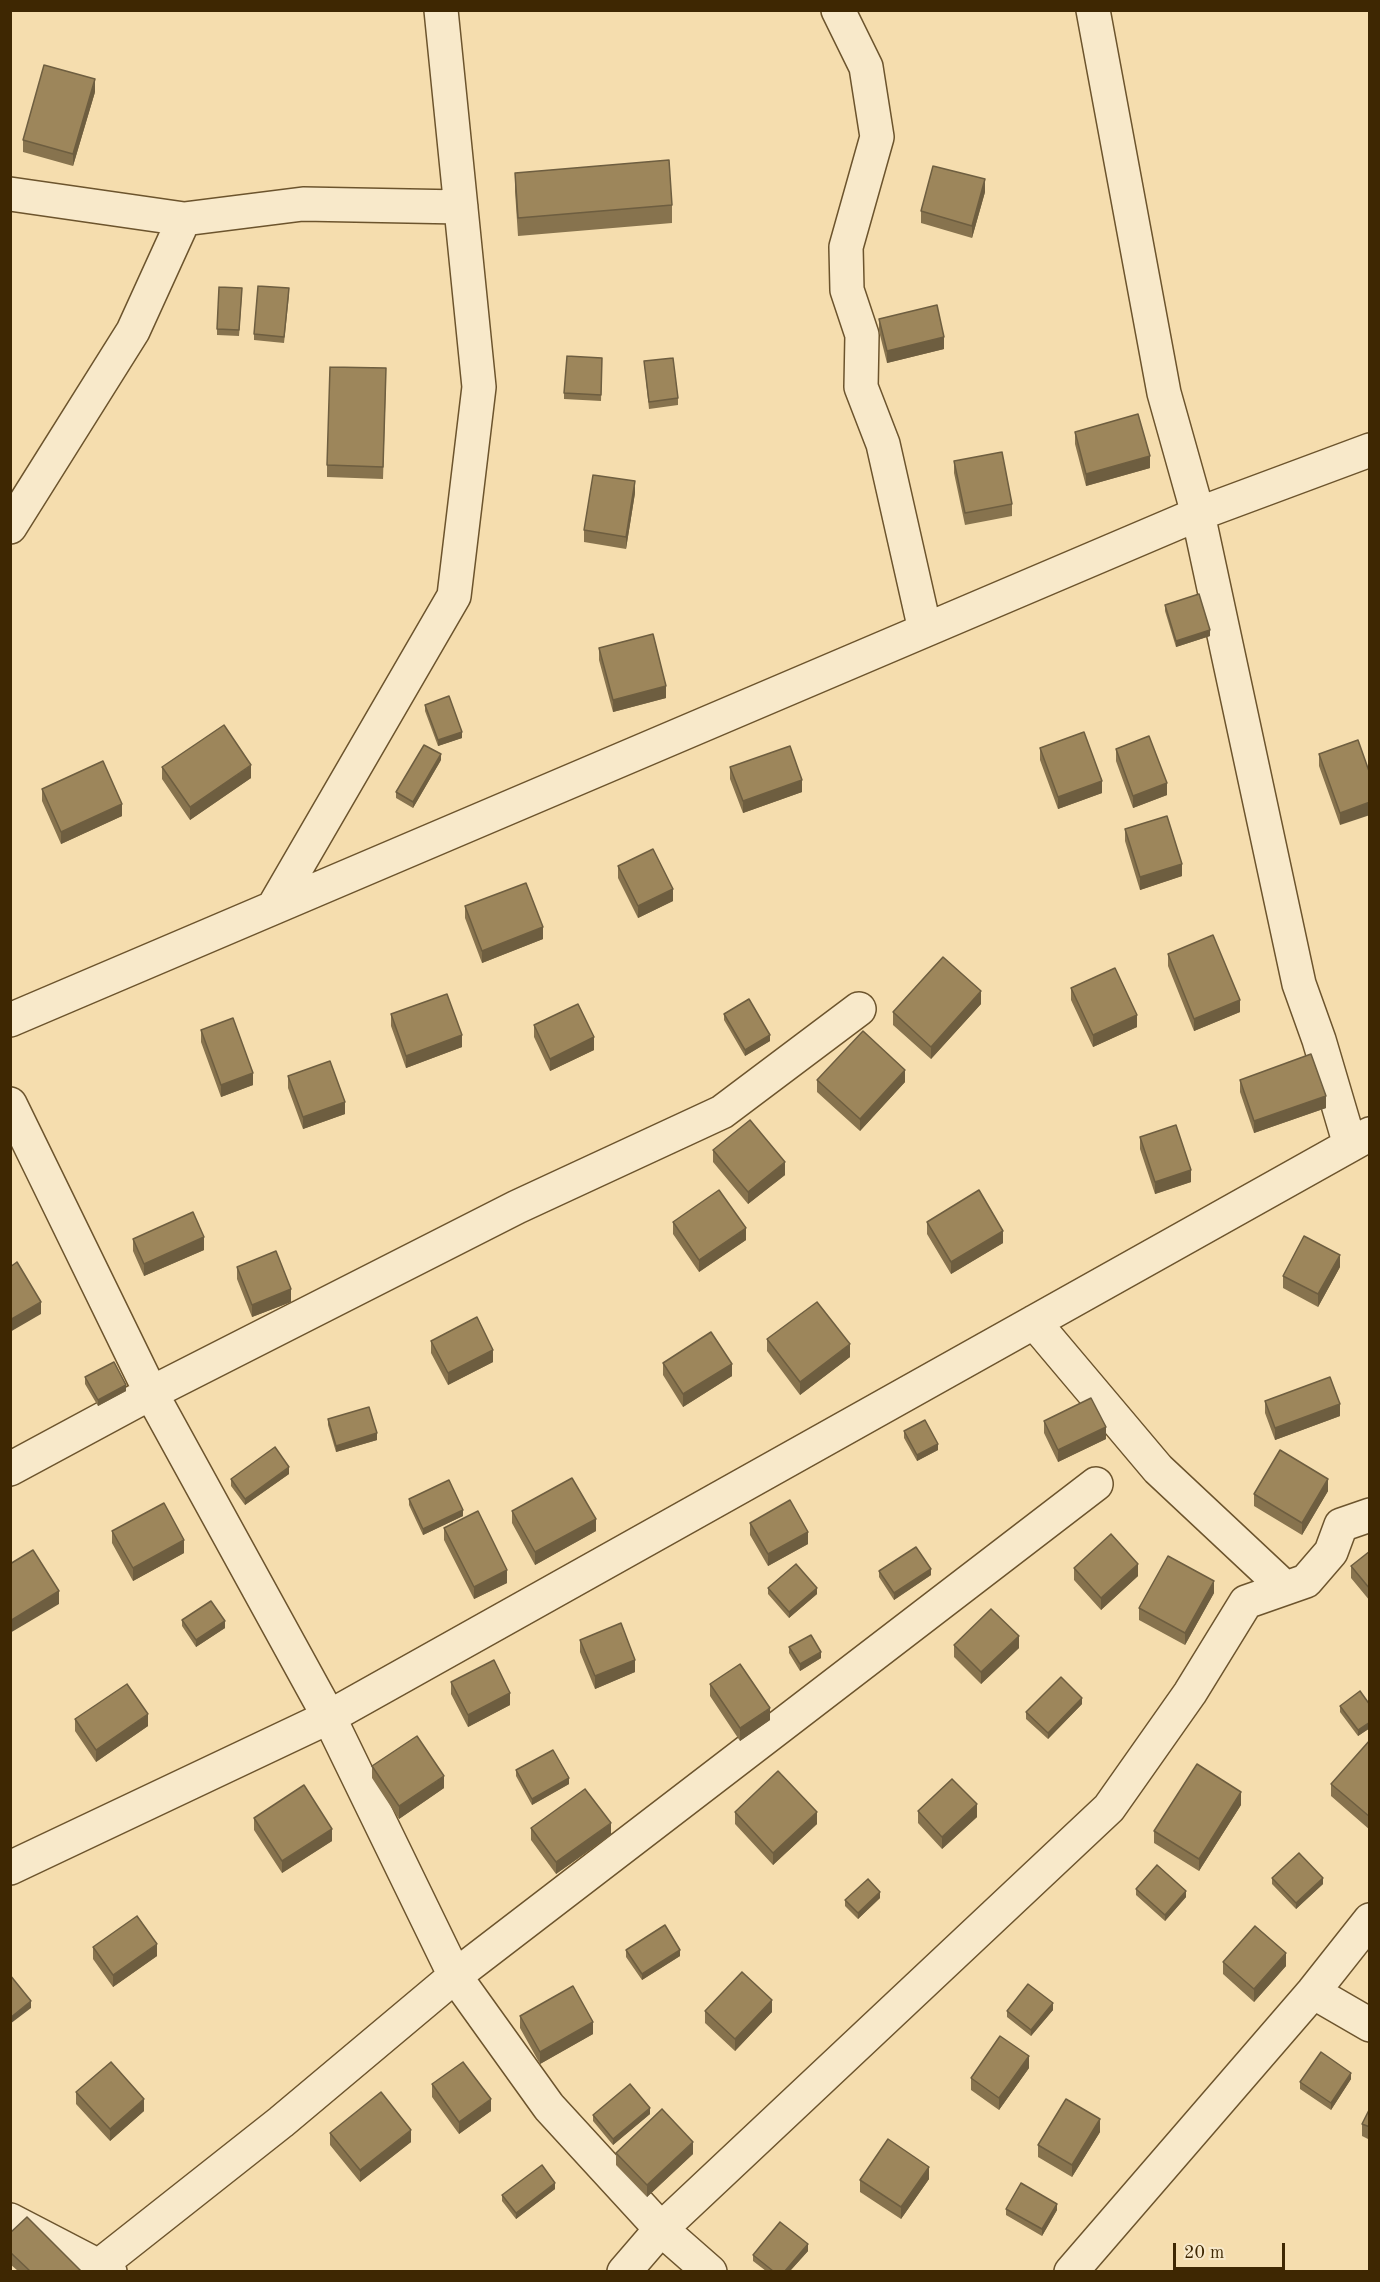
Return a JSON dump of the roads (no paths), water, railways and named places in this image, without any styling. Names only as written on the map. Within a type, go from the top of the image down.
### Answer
[{"type":"street","points":[[273,908],[454,596],[479,387],[441,10]]},
{"type":"street","points":[[838,10],[866,67],[877,137],[846,247],[847,290],[862,335],[861,387],[884,444],[925,630]]},
{"type":"street","points":[[10,1868],[329,1718],[1360,1139],[1319,1040],[1299,984],[1198,514],[1164,393],[1093,10]]},
{"type":"street","points":[[10,194],[184,219],[303,204],[461,207]]},
{"type":"street","points":[[10,527],[134,331],[184,219]]},
{"type":"street","points":[[10,1020],[1198,514],[1370,450]]},
{"type":"street","points":[[10,1469],[151,1394],[517,1207],[722,1112],[859,1009]]},
{"type":"street","points":[[10,1104],[151,1394],[329,1718],[455,1976],[549,2108],[661,2229],[710,2271]]},
{"type":"street","points":[[1034,1322],[1158,1469],[1284,1587]]},
{"type":"street","points":[[10,2220],[105,2268],[455,1976],[1096,1484]]},
{"type":"street","points":[[624,2271],[661,2229],[1109,1808],[1190,1693],[1246,1602],[1306,1581],[1331,1552],[1341,1525],[1370,1515]]},
{"type":"street","points":[[1071,2271],[1313,1992],[1370,1920]]},
{"type":"street","points":[[1313,1992],[1370,2025]]}]
